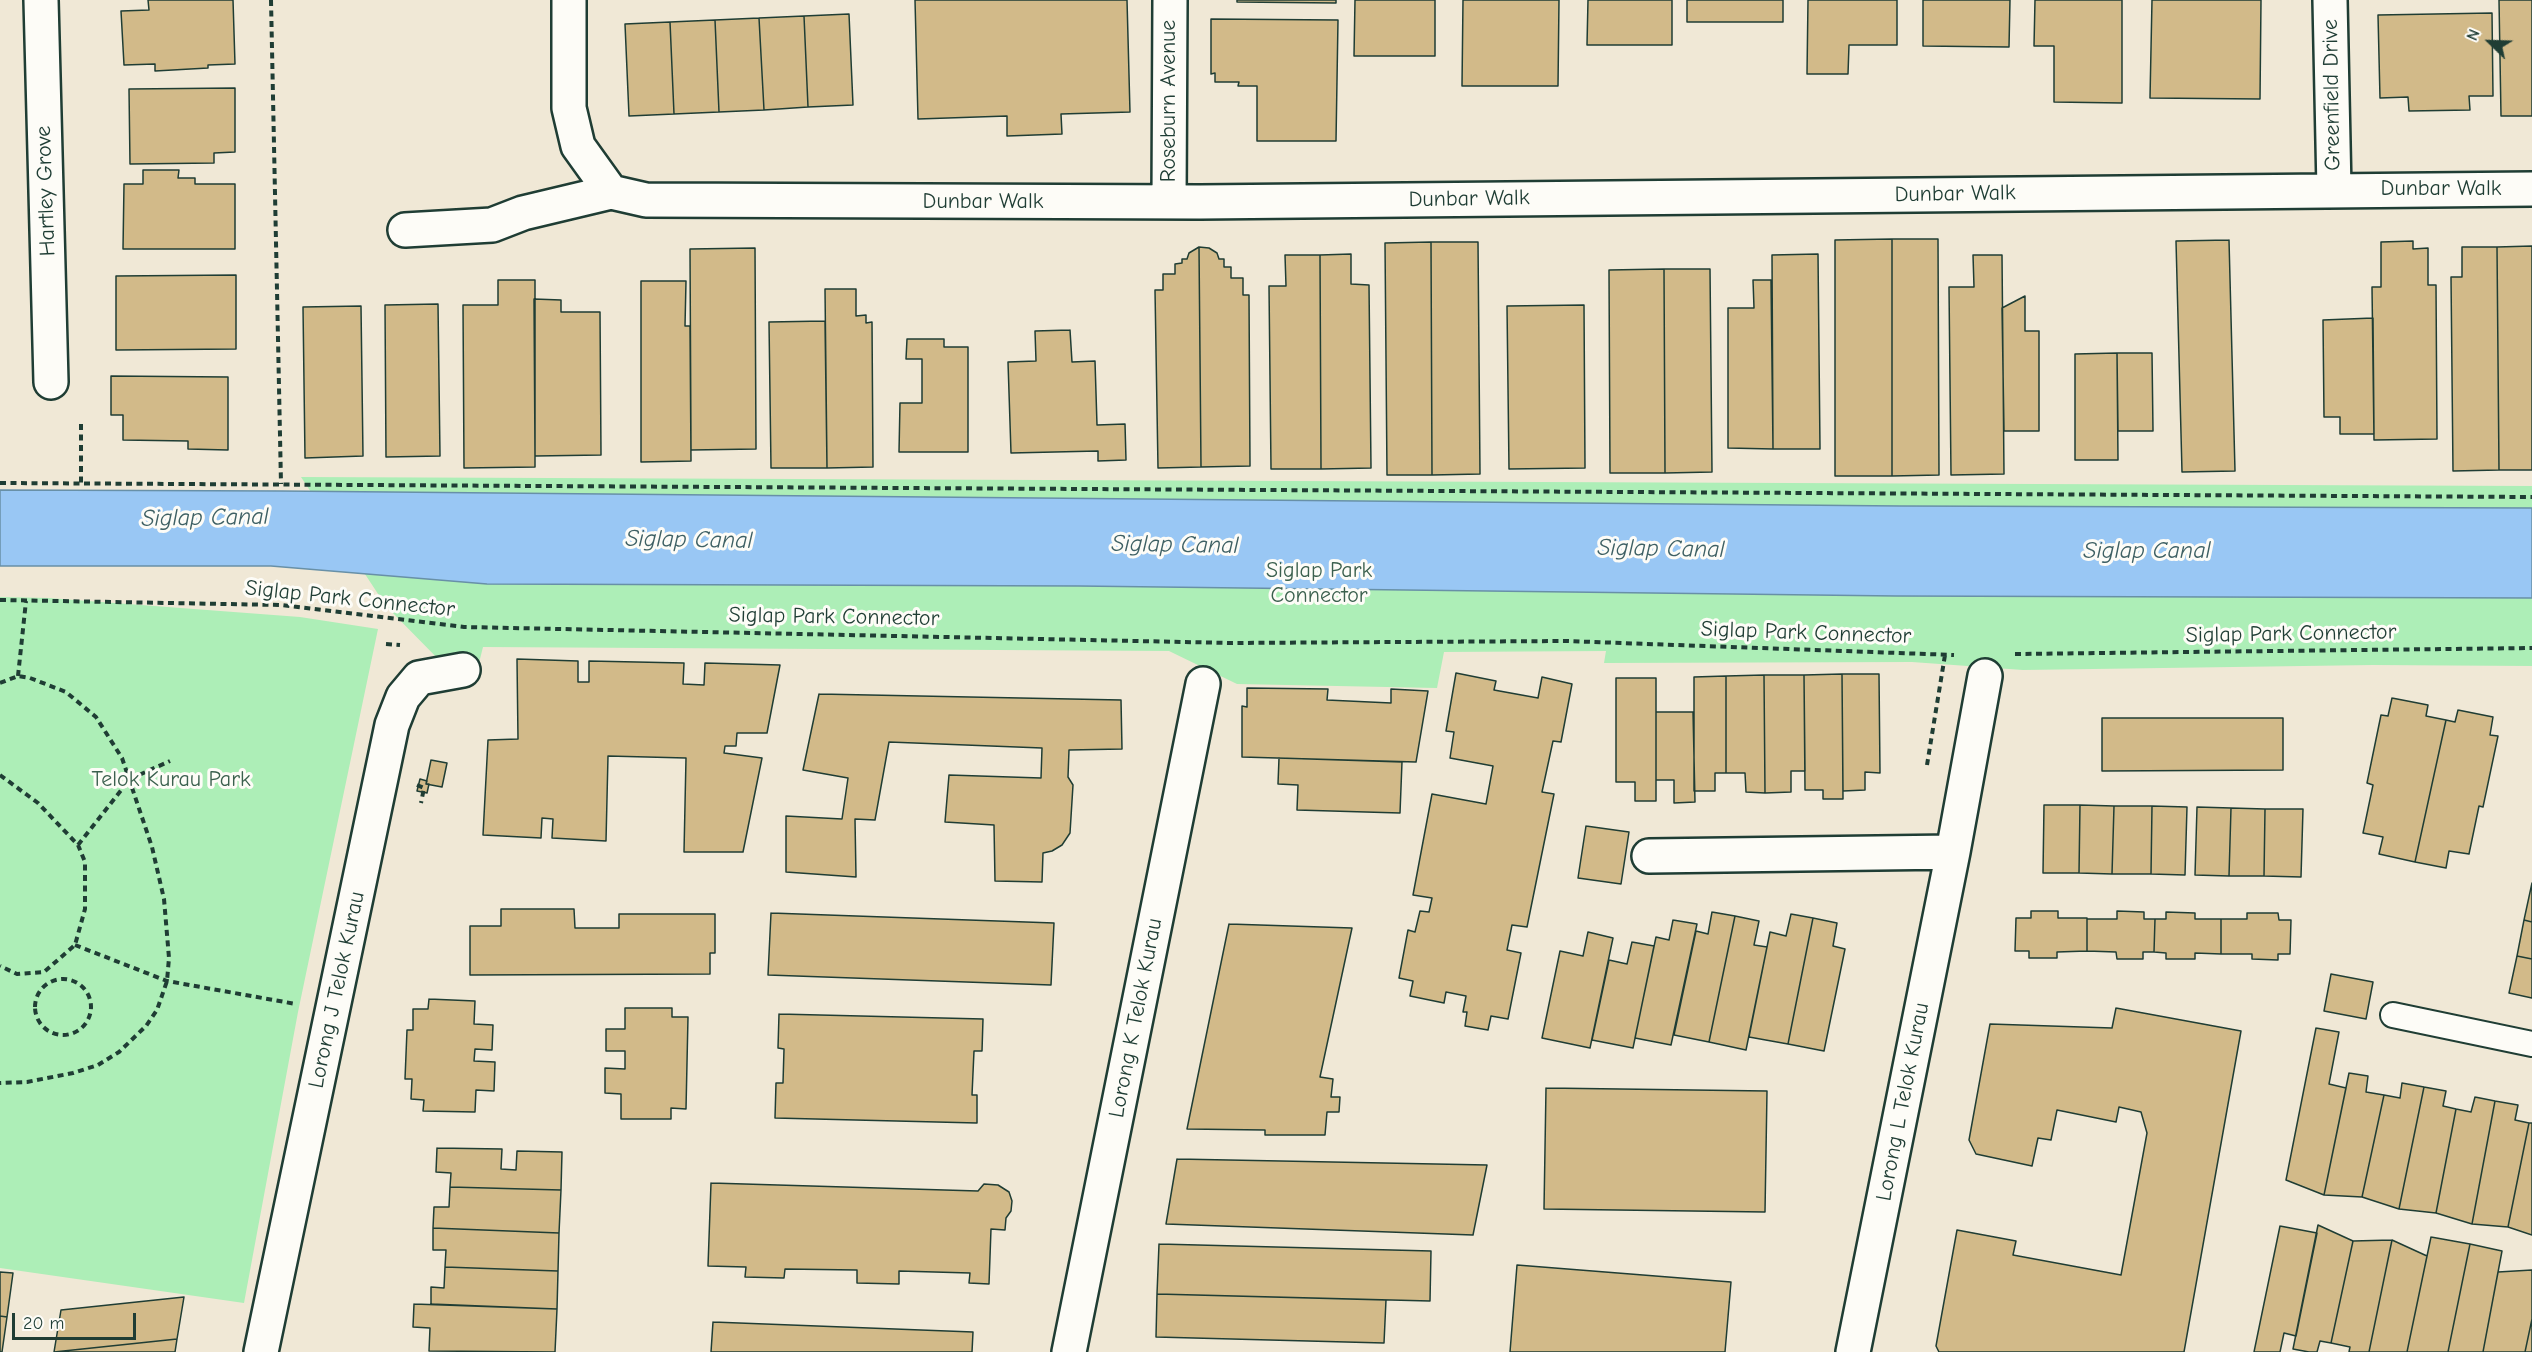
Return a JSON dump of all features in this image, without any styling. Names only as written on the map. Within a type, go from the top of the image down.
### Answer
[{"type":"street","name":"Hartley Grove","points":[[41,0],[51,381]]},
{"type":"street","points":[[405,230],[492,225],[523,213],[611,192],[578,146],[569,108],[569,0]]},
{"type":"street","name":"Roseburn Avenue","points":[[1169,202],[1170,0]]},
{"type":"street","name":"Greenfield Drive","points":[[2330,0],[2334,190]]},
{"type":"street","name":"Dunbar Walk","points":[[611,192],[646,200],[1169,202],[2532,189]]},
{"type":"street","name":"Lorong J Telok Kurau","points":[[261,1352],[392,725],[403,697],[419,678],[463,670]]},
{"type":"street","name":"Lorong L Telok Kurau","points":[[1853,1352],[1953,852],[1985,676]]},
{"type":"street","name":"Lorong K Telok Kurau","points":[[1069,1352],[1203,684]]},
{"type":"street","points":[[1649,856],[1953,852]]},
{"type":"lane","points":[[2393,1015],[2532,1044]]},
{"type":"path","points":[[271,0],[281,484]]},
{"type":"path","points":[[81,424],[81,484]]},
{"type":"path","points":[[0,483],[2532,497]]},
{"type":"path","name":"Siglap Park Connector","points":[[0,600],[281,605],[464,627],[1232,643],[1566,641],[1956,655]]},
{"type":"path","points":[[18,676],[26,601]]},
{"type":"path","name":"Siglap Park Connector","points":[[2010,654],[2532,648]]},
{"type":"path","points":[[0,683],[18,676],[30,678],[66,692],[96,717],[122,758],[152,847],[164,899],[169,958],[167,981],[157,1010],[134,1040],[98,1065],[73,1073],[27,1082],[0,1083]]},
{"type":"path","points":[[78,845],[130,779],[170,761]]},
{"type":"path","points":[[0,775],[38,803],[78,845],[85,862],[85,909],[75,945],[44,972],[17,974],[0,966]]},
{"type":"path","points":[[414,785],[423,787],[422,803]]},
{"type":"path","points":[[75,945],[167,981],[332,1012]]},
{"type":"path","points":[[44,972],[50,981]]},
{"type":"path","points":[[62,978],[71,979],[80,983],[86,990],[90,998],[89,1017],[77,1031],[58,1035],[49,1032],[36,1019],[35,1000],[39,991],[50,981],[62,978]]},
{"type":"green space","name":"Siglap Park Connector","points":[[301,477],[2532,486],[2532,666],[2373,665],[2023,670],[1912,662],[1604,663],[1606,651],[1444,652],[1437,688],[1237,684],[1169,651],[483,647],[478,667],[445,666],[386,606]]},
{"type":"green space","name":"Telok Kurau Park","points":[[0,597],[48,598],[300,617],[378,629],[298,1012],[244,1303],[0,1268]]},
{"type":"water","name":"Siglap Canal","points":[[0,490],[1900,506],[2532,508],[2532,598],[1896,596],[1079,586],[487,584],[271,566],[0,566]]},
{"type":"building","points":[[148,0],[233,0],[235,64],[155,71],[155,64],[124,65],[121,11],[149,10]]},
{"type":"building","points":[[915,0],[1127,0],[1130,112],[1061,114],[1062,134],[1007,136],[1007,116],[918,119]]},
{"type":"building","points":[[1237,0],[1336,0],[1336,3],[1237,2]]},
{"type":"building","points":[[1355,0],[1435,0],[1435,56],[1354,56]]},
{"type":"building","points":[[1463,0],[1559,0],[1558,86],[1462,86]]},
{"type":"building","points":[[1588,0],[1672,0],[1672,45],[1587,45]]},
{"type":"building","points":[[1687,0],[1783,0],[1783,22],[1687,22]]},
{"type":"building","points":[[1808,0],[1897,0],[1897,45],[1849,45],[1848,74],[1807,74]]},
{"type":"building","points":[[1923,0],[2010,0],[2009,47],[1923,46]]},
{"type":"building","points":[[2035,0],[2122,0],[2122,103],[2054,102],[2054,46],[2034,46]]},
{"type":"building","points":[[2152,0],[2261,0],[2260,99],[2150,98]]},
{"type":"building","points":[[2499,0],[2532,0],[2532,116],[2501,116]]},
{"type":"building","points":[[2492,13],[2493,96],[2469,96],[2470,110],[2409,111],[2408,97],[2380,98],[2378,15]]},
{"type":"building","points":[[849,14],[853,105],[808,107],[804,16]]},
{"type":"building","points":[[804,16],[808,107],[764,110],[759,18]]},
{"type":"building","points":[[759,18],[764,110],[719,112],[715,20]]},
{"type":"building","points":[[1211,19],[1338,20],[1336,141],[1257,141],[1257,86],[1238,86],[1239,82],[1215,82],[1215,73],[1211,74]]},
{"type":"building","points":[[715,20],[719,112],[674,114],[670,22]]},
{"type":"building","points":[[670,22],[674,114],[629,116],[625,24]]},
{"type":"building","points":[[235,88],[235,152],[214,153],[214,163],[130,164],[129,89]]},
{"type":"building","points":[[143,170],[179,170],[178,178],[195,178],[195,184],[235,184],[235,249],[123,249],[124,184],[143,184]]},
{"type":"building","points":[[1892,239],[1938,239],[1939,475],[1892,476]]},
{"type":"building","points":[[1892,239],[1892,476],[1835,476],[1835,240]]},
{"type":"building","points":[[2229,240],[2235,471],[2182,472],[2176,241]]},
{"type":"building","points":[[2413,241],[2413,249],[2428,248],[2428,285],[2436,285],[2437,439],[2374,440],[2372,287],[2381,287],[2381,242]]},
{"type":"building","points":[[1431,242],[1432,475],[1387,475],[1385,243]]},
{"type":"building","points":[[1431,242],[1478,242],[1480,474],[1432,475]]},
{"type":"building","points":[[2532,246],[2532,470],[2499,470],[2497,247]]},
{"type":"building","points":[[1199,247],[1209,248],[1217,253],[1219,259],[1224,259],[1224,267],[1231,267],[1231,278],[1243,278],[1243,295],[1249,295],[1250,466],[1201,467]]},
{"type":"building","points":[[1199,247],[1201,467],[1158,468],[1155,290],[1163,290],[1163,274],[1175,274],[1175,264],[1182,263],[1182,259],[1187,259],[1189,253]]},
{"type":"building","points":[[2462,247],[2497,247],[2499,470],[2453,471],[2451,277],[2462,277]]},
{"type":"building","points":[[755,248],[756,449],[691,450],[690,249]]},
{"type":"building","points":[[1351,254],[1351,284],[1369,285],[1371,468],[1321,469],[1320,255]]},
{"type":"building","points":[[1818,254],[1820,449],[1773,449],[1772,255]]},
{"type":"building","points":[[1285,255],[1320,255],[1321,469],[1271,469],[1269,286],[1286,286]]},
{"type":"building","points":[[1973,255],[2002,255],[2004,474],[1951,475],[1949,287],[1974,287]]},
{"type":"building","points":[[1664,269],[1710,269],[1712,472],[1665,473]]},
{"type":"building","points":[[1664,269],[1665,473],[1610,473],[1609,270]]},
{"type":"building","points":[[236,275],[236,349],[116,350],[116,276]]},
{"type":"building","points":[[498,280],[535,280],[535,467],[464,468],[463,305],[498,305]]},
{"type":"building","points":[[1753,280],[1771,280],[1773,449],[1728,448],[1728,308],[1754,308]]},
{"type":"building","points":[[641,281],[686,281],[685,326],[690,326],[691,461],[641,462]]},
{"type":"building","points":[[825,289],[856,289],[856,316],[866,315],[866,323],[872,322],[873,467],[827,468]]},
{"type":"building","points":[[2025,296],[2025,331],[2039,331],[2039,431],[2004,431],[2002,308]]},
{"type":"building","points":[[534,299],[561,300],[561,312],[600,312],[601,455],[535,456]]},
{"type":"building","points":[[438,304],[440,456],[386,457],[385,305]]},
{"type":"building","points":[[1584,305],[1585,468],[1509,469],[1507,306]]},
{"type":"building","points":[[361,306],[363,456],[305,458],[303,307]]},
{"type":"building","points":[[2373,318],[2374,434],[2340,434],[2340,417],[2324,417],[2323,320]]},
{"type":"building","points":[[825,321],[827,468],[771,468],[769,322]]},
{"type":"building","points":[[1070,330],[1072,362],[1095,361],[1097,425],[1125,424],[1126,460],[1098,461],[1098,451],[1011,453],[1008,362],[1036,361],[1035,331]]},
{"type":"building","points":[[907,339],[944,339],[944,347],[968,347],[968,452],[899,452],[900,403],[922,403],[922,359],[906,359]]},
{"type":"building","points":[[2117,353],[2118,460],[2075,460],[2075,354]]},
{"type":"building","points":[[2117,353],[2152,353],[2153,431],[2118,431]]},
{"type":"building","points":[[111,376],[228,377],[228,450],[188,449],[188,441],[123,440],[123,415],[111,415]]},
{"type":"building","points":[[517,659],[578,661],[578,682],[589,682],[589,661],[684,663],[683,684],[704,685],[705,663],[780,665],[767,733],[737,733],[736,746],[725,746],[724,753],[762,758],[743,852],[684,852],[686,758],[608,756],[606,841],[552,838],[553,819],[542,818],[541,838],[483,835],[488,740],[518,739]]},
{"type":"building","points":[[1456,673],[1496,681],[1494,690],[1538,698],[1542,677],[1572,684],[1561,742],[1553,741],[1542,792],[1554,794],[1527,927],[1512,925],[1507,950],[1521,953],[1508,1019],[1491,1016],[1488,1030],[1465,1026],[1467,1012],[1463,1012],[1466,996],[1446,992],[1444,1003],[1410,996],[1413,981],[1399,978],[1408,930],[1415,932],[1420,911],[1429,912],[1432,898],[1413,895],[1432,794],[1486,804],[1493,766],[1450,758],[1454,732],[1446,731]]},
{"type":"building","points":[[1842,674],[1843,799],[1823,799],[1823,790],[1805,790],[1804,675]]},
{"type":"building","points":[[1842,674],[1879,674],[1880,773],[1865,772],[1865,790],[1843,791]]},
{"type":"building","points":[[1764,675],[1765,793],[1746,792],[1745,773],[1726,773],[1726,676]]},
{"type":"building","points":[[1764,675],[1804,675],[1805,771],[1791,771],[1791,792],[1765,793]]},
{"type":"building","points":[[1726,676],[1726,773],[1715,773],[1715,791],[1694,791],[1694,677]]},
{"type":"building","points":[[1616,678],[1656,678],[1656,801],[1635,801],[1635,782],[1616,782]]},
{"type":"building","points":[[1247,688],[1328,689],[1327,700],[1391,703],[1391,689],[1428,691],[1416,762],[1242,757],[1242,706],[1247,707]]},
{"type":"building","points":[[819,694],[1121,700],[1122,749],[1069,750],[1068,777],[1073,785],[1070,833],[1062,845],[1043,853],[1042,882],[995,881],[994,825],[945,822],[949,775],[1041,778],[1042,748],[889,742],[875,820],[855,819],[856,877],[786,872],[786,816],[842,819],[848,778],[803,770]]},
{"type":"building","points":[[2392,698],[2428,705],[2426,716],[2446,720],[2415,862],[2379,854],[2383,837],[2363,833],[2373,785],[2367,783],[2381,715],[2388,716]]},
{"type":"building","points":[[2458,710],[2493,717],[2490,735],[2498,736],[2483,807],[2479,806],[2469,854],[2449,851],[2446,868],[2415,862],[2446,720],[2455,722]]},
{"type":"building","points":[[1656,712],[1693,712],[1695,802],[1674,803],[1674,780],[1656,780]]},
{"type":"building","points":[[2102,718],[2283,718],[2283,770],[2102,771]]},
{"type":"building","points":[[1279,758],[1402,762],[1400,813],[1297,810],[1298,785],[1278,784]]},
{"type":"building","points":[[431,760],[447,763],[442,787],[426,784]]},
{"type":"building","points":[[420,779],[429,784],[427,793],[417,791]]},
{"type":"building","points":[[2044,805],[2080,805],[2079,873],[2043,873]]},
{"type":"building","points":[[2080,805],[2114,806],[2112,874],[2079,873]]},
{"type":"building","points":[[2114,806],[2152,806],[2151,874],[2112,874]]},
{"type":"building","points":[[2152,806],[2187,807],[2185,875],[2151,874]]},
{"type":"building","points":[[2197,807],[2231,808],[2229,876],[2195,875]]},
{"type":"building","points":[[2231,808],[2265,809],[2264,876],[2229,876]]},
{"type":"building","points":[[2265,809],[2303,809],[2301,877],[2264,876]]},
{"type":"building","points":[[1586,826],[1629,832],[1621,884],[1578,878]]},
{"type":"building","points":[[2532,883],[2532,922],[2524,920]]},
{"type":"building","points":[[501,909],[574,909],[575,928],[619,928],[619,914],[715,914],[715,953],[710,953],[710,974],[470,975],[470,926],[501,926]]},
{"type":"building","points":[[2031,911],[2058,911],[2058,918],[2087,918],[2087,951],[2057,952],[2057,958],[2029,958],[2029,951],[2015,951],[2016,918],[2031,918]]},
{"type":"building","points":[[2117,911],[2144,912],[2144,919],[2155,919],[2154,952],[2143,952],[2143,959],[2117,959],[2116,952],[2087,951],[2087,919],[2117,919]]},
{"type":"building","points":[[1712,912],[1735,916],[1709,1042],[1674,1035],[1696,931],[1708,934]]},
{"type":"building","points":[[2166,912],[2195,913],[2195,919],[2221,919],[2221,954],[2195,953],[2195,959],[2166,959],[2166,953],[2154,952],[2155,919],[2166,919]]},
{"type":"building","points":[[771,913],[1054,923],[1051,985],[768,975]]},
{"type":"building","points":[[2247,913],[2278,913],[2279,920],[2291,920],[2290,954],[2278,954],[2278,960],[2252,959],[2252,954],[2221,954],[2221,919],[2247,919]]},
{"type":"building","points":[[1791,914],[1813,918],[1788,1044],[1749,1037],[1770,932],[1786,936]]},
{"type":"building","points":[[1735,916],[1759,921],[1754,945],[1767,947],[1746,1050],[1709,1042]]},
{"type":"building","points":[[1813,918],[1837,923],[1833,946],[1845,949],[1824,1051],[1788,1044]]},
{"type":"building","points":[[1673,920],[1697,924],[1671,1045],[1635,1038],[1656,937],[1669,940]]},
{"type":"building","points":[[2524,920],[2532,922],[2532,959],[2517,956]]},
{"type":"building","points":[[1229,924],[1352,928],[1320,1077],[1333,1079],[1331,1097],[1340,1097],[1339,1112],[1327,1112],[1325,1135],[1265,1135],[1265,1130],[1187,1129]]},
{"type":"building","points":[[1588,932],[1613,938],[1590,1048],[1542,1038],[1560,951],[1583,956]]},
{"type":"building","points":[[1632,942],[1654,946],[1633,1048],[1592,1040],[1609,960],[1627,964]]},
{"type":"building","points":[[2517,956],[2532,959],[2532,998],[2509,993]]},
{"type":"building","points":[[2331,974],[2373,982],[2366,1019],[2324,1011]]},
{"type":"building","points":[[429,999],[475,1001],[474,1024],[493,1025],[492,1050],[475,1049],[474,1061],[495,1062],[494,1091],[476,1090],[475,1112],[423,1111],[424,1100],[411,1099],[412,1079],[405,1079],[407,1030],[413,1030],[413,1009],[428,1009]]},
{"type":"building","points":[[625,1008],[672,1008],[672,1017],[688,1017],[686,1109],[671,1108],[671,1119],[621,1119],[621,1094],[605,1093],[605,1068],[625,1069],[625,1051],[606,1051],[606,1029],[625,1029]]},
{"type":"building","points":[[2116,1008],[2241,1031],[2184,1352],[1939,1352],[1936,1346],[1957,1230],[2016,1241],[2013,1255],[2121,1275],[2147,1133],[2141,1112],[2119,1107],[2116,1122],[2057,1110],[2051,1140],[2038,1138],[2032,1166],[1976,1154],[1969,1140],[1990,1024],[2112,1028]]},
{"type":"building","points":[[779,1014],[983,1019],[982,1051],[974,1051],[972,1095],[977,1095],[977,1123],[775,1118],[776,1083],[783,1083],[784,1049],[778,1048]]},
{"type":"building","points":[[2316,1028],[2339,1032],[2329,1084],[2346,1088],[2324,1195],[2286,1180]]},
{"type":"building","points":[[2349,1073],[2368,1076],[2366,1092],[2384,1095],[2362,1197],[2324,1195]]},
{"type":"building","points":[[2402,1083],[2424,1087],[2399,1209],[2362,1197],[2384,1095],[2400,1098]]},
{"type":"building","points":[[2424,1087],[2446,1091],[2443,1106],[2456,1109],[2436,1213],[2399,1209]]},
{"type":"building","points":[[1546,1088],[1767,1091],[1765,1212],[1544,1209]]},
{"type":"building","points":[[2475,1097],[2495,1101],[2472,1224],[2436,1213],[2456,1109],[2471,1112]]},
{"type":"building","points":[[2495,1101],[2518,1105],[2515,1120],[2529,1123],[2508,1227],[2472,1224]]},
{"type":"building","points":[[2529,1123],[2532,1123],[2532,1235],[2508,1227]]},
{"type":"building","points":[[437,1148],[502,1149],[501,1169],[516,1170],[517,1151],[562,1152],[561,1190],[450,1187],[451,1173],[436,1172]]},
{"type":"building","points":[[1177,1159],[1487,1165],[1473,1235],[1166,1224]]},
{"type":"building","points":[[711,1183],[978,1191],[984,1184],[998,1185],[1009,1192],[1012,1201],[1011,1211],[1006,1218],[1005,1230],[991,1229],[989,1284],[969,1283],[970,1273],[899,1271],[899,1284],[857,1283],[857,1270],[785,1269],[784,1278],[745,1277],[746,1267],[708,1266]]},
{"type":"building","points":[[450,1187],[561,1190],[559,1233],[433,1228],[434,1207],[449,1207]]},
{"type":"building","points":[[2318,1225],[2353,1241],[2331,1343],[2320,1341],[2317,1352],[2309,1352],[2293,1349]]},
{"type":"building","points":[[2280,1226],[2317,1233],[2296,1336],[2284,1333],[2280,1352],[2254,1352]]},
{"type":"building","points":[[433,1228],[559,1233],[558,1271],[445,1267],[446,1250],[433,1250]]},
{"type":"building","points":[[2431,1237],[2470,1244],[2448,1352],[2407,1352]]},
{"type":"building","points":[[2392,1240],[2369,1352],[2349,1352],[2350,1347],[2331,1343],[2353,1241]]},
{"type":"building","points":[[2392,1240],[2427,1256],[2407,1352],[2369,1352]]},
{"type":"building","points":[[1159,1244],[1431,1251],[1430,1301],[1157,1294]]},
{"type":"building","points":[[2470,1244],[2502,1251],[2483,1352],[2448,1352]]},
{"type":"building","points":[[1517,1265],[1731,1282],[1725,1352],[1510,1352]]},
{"type":"building","points":[[445,1267],[558,1271],[557,1309],[431,1304],[431,1287],[444,1288]]},
{"type":"building","points":[[2532,1270],[2532,1319],[2525,1352],[2483,1352],[2498,1272]]},
{"type":"building","points":[[0,1272],[13,1273],[7,1317],[0,1316]]},
{"type":"building","points":[[1157,1294],[1386,1300],[1384,1343],[1156,1337]]},
{"type":"building","points":[[184,1297],[177,1339],[54,1352],[61,1310]]},
{"type":"building","points":[[414,1304],[557,1309],[555,1352],[429,1351],[430,1328],[413,1327]]},
{"type":"building","points":[[0,1316],[7,1317],[2,1352],[0,1352]]},
{"type":"building","points":[[2532,1319],[2532,1352],[2525,1352]]},
{"type":"building","points":[[713,1322],[973,1332],[972,1352],[711,1352]]},
{"type":"building","points":[[177,1339],[175,1352],[54,1352]]}]
